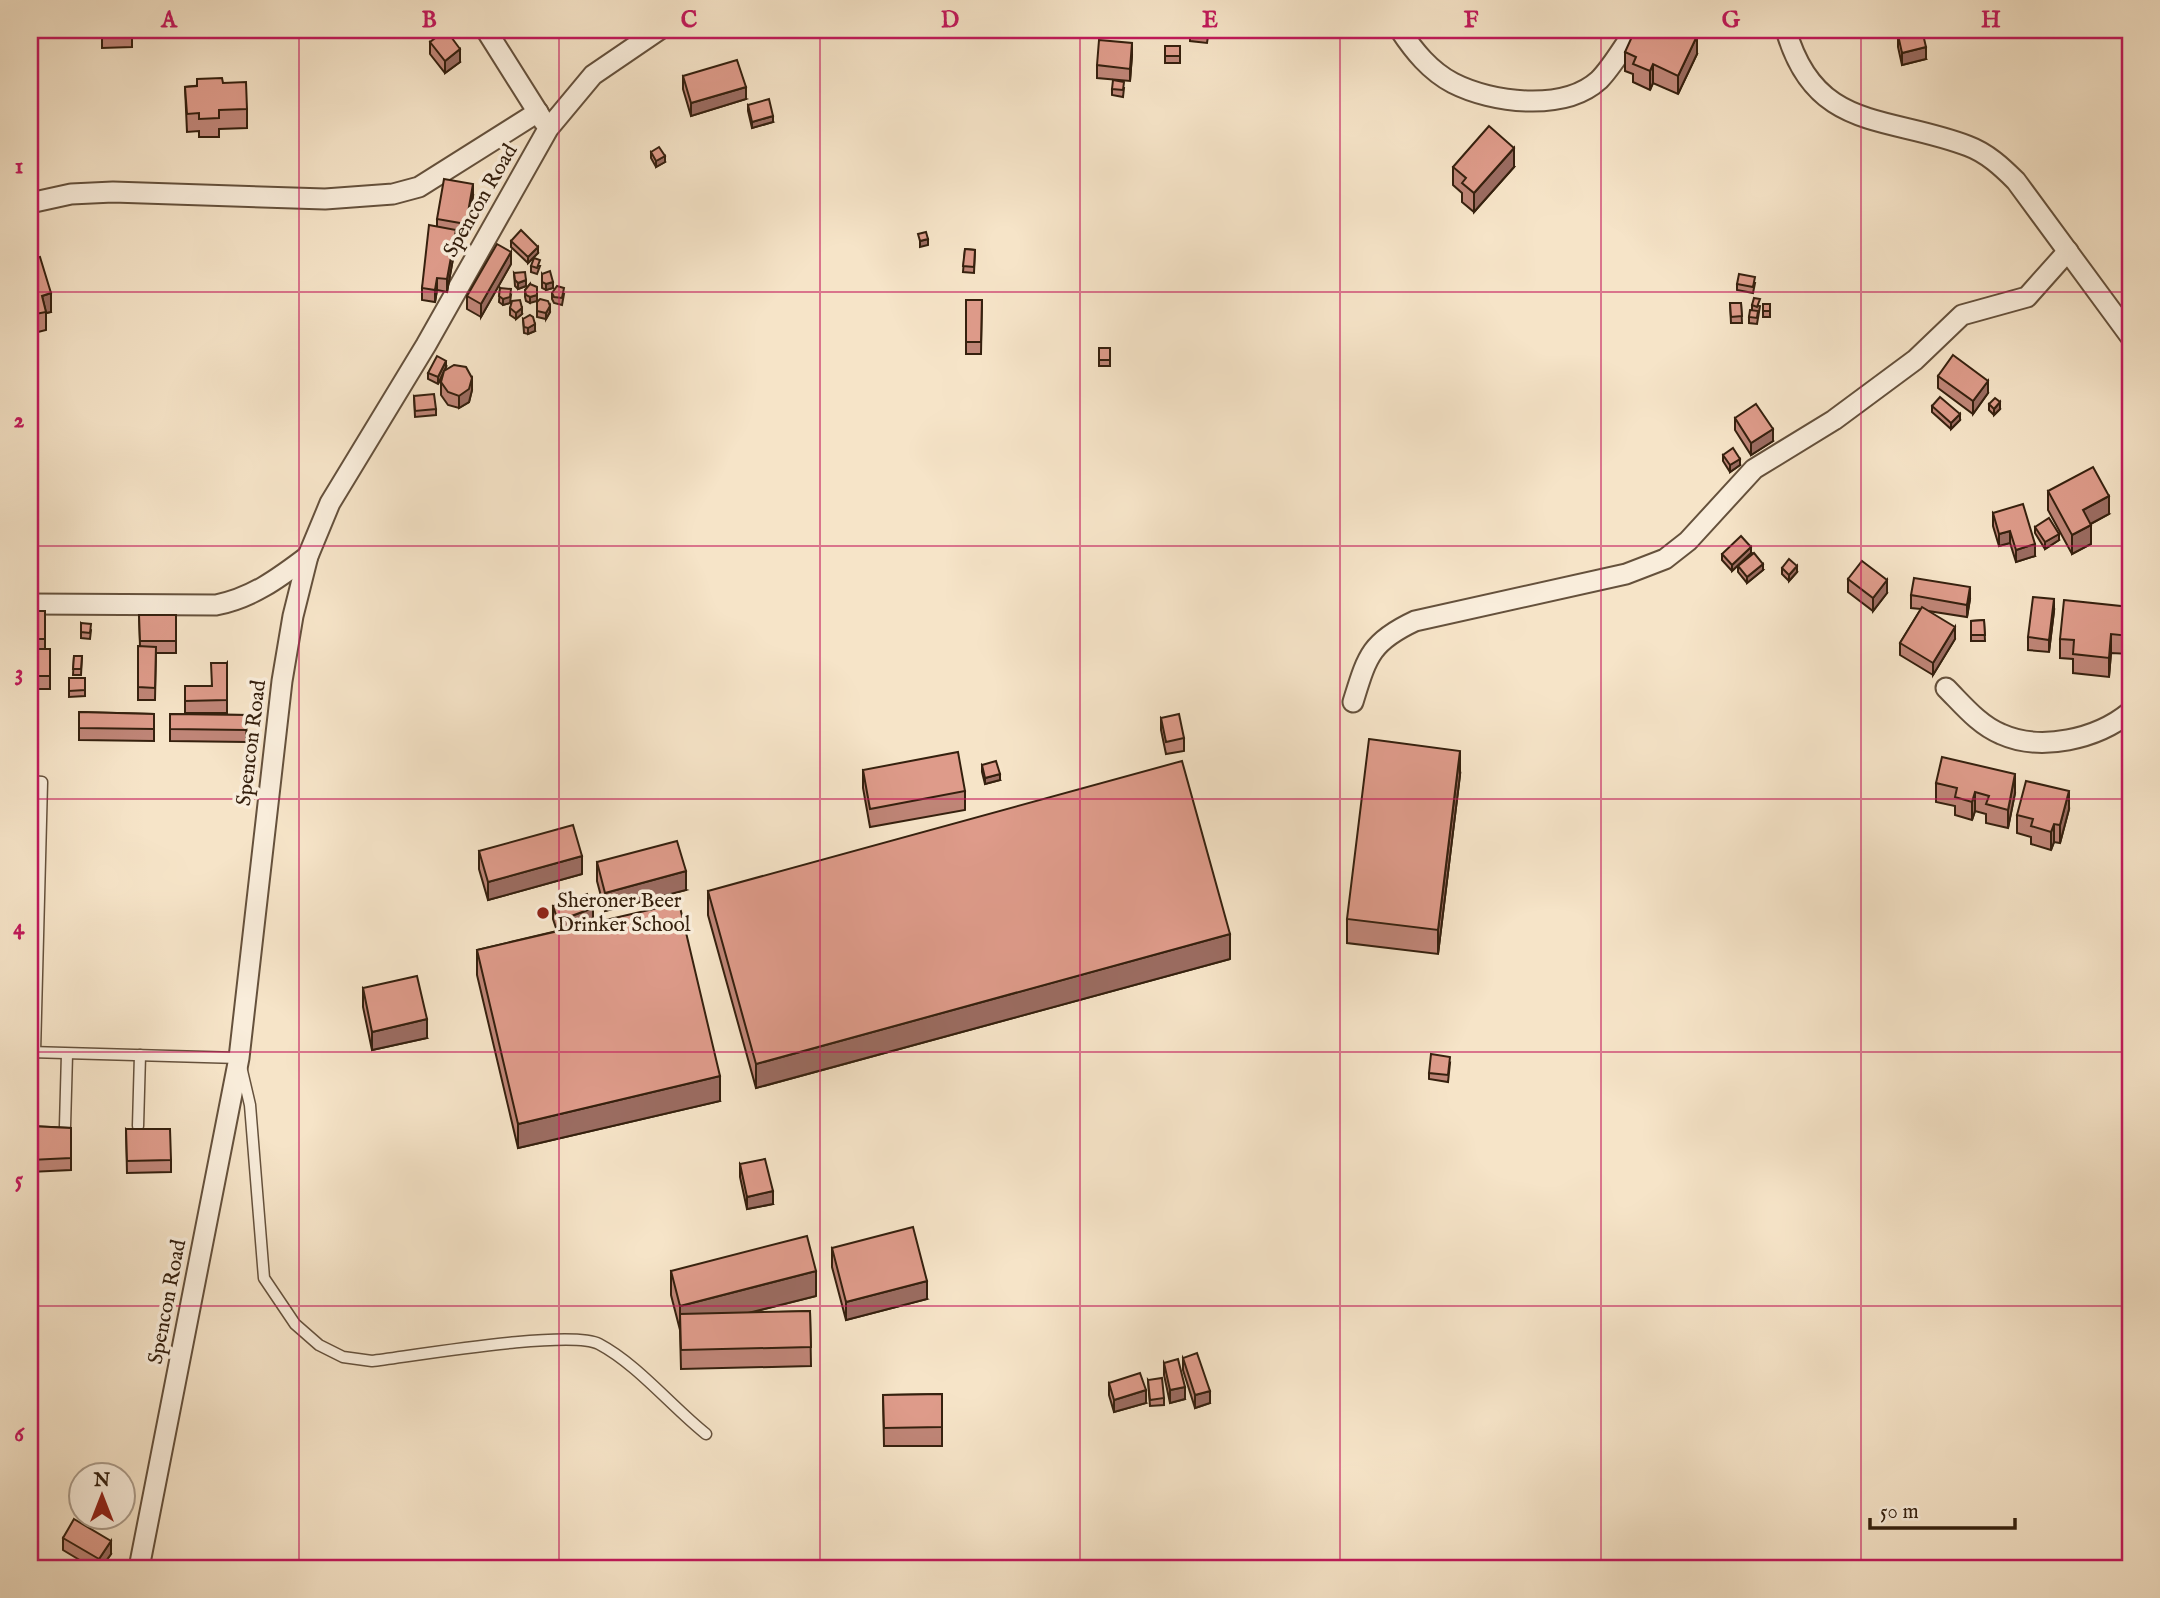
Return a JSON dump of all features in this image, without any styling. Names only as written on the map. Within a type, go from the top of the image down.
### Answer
[{"type":"street","points":[[30,203],[71,194],[113,192],[326,199],[393,194],[419,187],[543,120],[486,30]]},
{"type":"street","name":"Spencon Road","points":[[139,1568],[239,1058],[282,681],[293,616],[308,556],[330,503],[426,345],[543,120],[593,75],[659,30]]},
{"type":"street","points":[[1400,30],[1426,65],[1454,83],[1485,94],[1546,100],[1575,95],[1598,80],[1634,32]]},
{"type":"street","points":[[1786,30],[1807,80],[1830,102],[1857,116],[1970,147],[1996,161],[2016,181],[2128,331]]},
{"type":"street","points":[[1353,702],[1365,663],[1375,647],[1389,633],[1415,621],[1626,574],[1665,559],[1688,541],[1754,469],[1844,413],[1915,360],[1962,315],[2027,297],[2068,251]]},
{"type":"street","points":[[30,604],[216,605],[239,601],[278,579],[308,556]]},
{"type":"street","points":[[1946,688],[1980,722],[1999,734],[2021,741],[2056,741],[2088,735],[2113,726],[2130,712]]},
{"type":"lane","points":[[30,781],[42,782],[32,1052],[239,1058],[250,1105],[264,1278],[295,1324],[319,1345],[343,1357],[372,1361],[549,1340],[598,1343],[706,1434]]},
{"type":"lane","points":[[65,1126],[67,1054]]},
{"type":"lane","points":[[138,1126],[140,1055]]},
{"type":"building","points":[[102,30],[132,30],[132,34],[102,35]]},
{"type":"building","points":[[446,30],[460,49],[445,61],[430,42]]},
{"type":"building","points":[[1190,30],[1208,30],[1207,37],[1190,35]]},
{"type":"building","points":[[1635,30],[1657,30],[1665,33],[1666,30],[1684,30],[1697,36],[1678,76],[1653,64],[1650,71],[1633,64],[1636,57],[1625,52]]},
{"type":"building","points":[[1922,30],[1926,47],[1902,53],[1898,35]]},
{"type":"building","points":[[1099,40],[1132,43],[1130,69],[1097,65]]},
{"type":"building","points":[[1165,46],[1180,46],[1180,56],[1165,56]]},
{"type":"building","points":[[737,60],[746,87],[691,103],[683,76]]},
{"type":"building","points":[[222,78],[223,83],[246,82],[247,109],[219,110],[219,118],[199,119],[199,113],[187,114],[185,87],[197,86],[197,79]]},
{"type":"building","points":[[1113,80],[1124,82],[1123,90],[1112,89]]},
{"type":"building","points":[[769,99],[773,116],[752,122],[748,105]]},
{"type":"building","points":[[1489,126],[1514,148],[1474,193],[1462,183],[1466,178],[1453,167]]},
{"type":"building","points":[[659,147],[665,156],[656,161],[651,152]]},
{"type":"building","points":[[444,179],[473,184],[466,224],[437,219]]},
{"type":"building","points":[[429,225],[456,230],[447,279],[437,278],[435,290],[422,288]]},
{"type":"building","points":[[521,230],[538,247],[528,257],[511,241]]},
{"type":"building","points":[[926,232],[928,239],[920,241],[918,234]]},
{"type":"building","points":[[497,244],[511,252],[481,304],[467,296]]},
{"type":"building","points":[[965,249],[975,250],[974,267],[963,266]]},
{"type":"building","points":[[40,257],[51,293],[42,296],[46,312],[30,315],[30,259]]},
{"type":"building","points":[[534,258],[540,260],[537,268],[531,266]]},
{"type":"building","points":[[550,271],[553,282],[542,282],[542,274]]},
{"type":"building","points":[[525,272],[526,280],[518,283],[514,273]]},
{"type":"building","points":[[1739,274],[1755,277],[1753,287],[1737,284]]},
{"type":"building","points":[[530,284],[537,287],[537,295],[526,295],[525,290]]},
{"type":"building","points":[[557,286],[564,288],[562,298],[554,297],[552,293]]},
{"type":"building","points":[[500,288],[511,289],[510,297],[503,299],[499,296]]},
{"type":"building","points":[[1754,298],[1760,299],[1757,307],[1752,305]]},
{"type":"building","points":[[540,299],[548,301],[550,306],[546,313],[537,311],[537,302]]},
{"type":"building","points":[[520,300],[522,308],[516,313],[510,308],[512,301]]},
{"type":"building","points":[[966,300],[982,300],[981,342],[966,342]]},
{"type":"building","points":[[1730,303],[1741,303],[1742,316],[1731,317]]},
{"type":"building","points":[[1763,304],[1770,304],[1770,311],[1763,311]]},
{"type":"building","points":[[1750,310],[1758,311],[1757,318],[1749,317]]},
{"type":"building","points":[[530,315],[535,324],[524,327],[523,319]]},
{"type":"building","points":[[1099,348],[1110,348],[1110,360],[1099,360]]},
{"type":"building","points":[[1953,355],[1988,381],[1973,401],[1938,376]]},
{"type":"building","points":[[437,356],[446,361],[438,377],[428,373]]},
{"type":"building","points":[[454,365],[466,367],[472,378],[469,389],[459,396],[448,392],[441,382],[444,371]]},
{"type":"building","points":[[434,394],[436,409],[415,411],[414,396]]},
{"type":"building","points":[[1940,397],[1960,414],[1951,423],[1932,406]]},
{"type":"building","points":[[1995,398],[2000,402],[1994,409],[1989,404]]},
{"type":"building","points":[[1756,404],[1773,429],[1751,443],[1735,418]]},
{"type":"building","points":[[1733,448],[1740,459],[1730,465],[1723,455]]},
{"type":"building","points":[[2093,467],[2109,496],[2083,510],[2091,525],[2072,535],[2048,491]]},
{"type":"building","points":[[2023,504],[2035,544],[2016,550],[2010,531],[1999,534],[1993,513]]},
{"type":"building","points":[[2049,518],[2059,534],[2045,542],[2035,527]]},
{"type":"building","points":[[1741,536],[1751,547],[1732,565],[1722,554]]},
{"type":"building","points":[[1754,553],[1763,564],[1747,577],[1738,566]]},
{"type":"building","points":[[1789,559],[1797,566],[1789,575],[1782,568]]},
{"type":"building","points":[[1862,561],[1887,580],[1873,598],[1848,579]]},
{"type":"building","points":[[1914,578],[1970,587],[1967,605],[1911,595]]},
{"type":"building","points":[[2033,597],[2054,599],[2049,640],[2028,637]]},
{"type":"building","points":[[2064,600],[2130,607],[2130,636],[2111,634],[2109,658],[2073,654],[2074,640],[2060,639]]},
{"type":"building","points":[[1922,607],[1955,627],[1933,663],[1900,643]]},
{"type":"building","points":[[30,611],[45,611],[45,639],[30,639]]},
{"type":"building","points":[[139,615],[176,615],[176,641],[140,641]]},
{"type":"building","points":[[1984,620],[1985,635],[1971,635],[1971,621]]},
{"type":"building","points":[[81,623],[91,624],[90,633],[81,632]]},
{"type":"building","points":[[138,646],[156,647],[155,688],[138,687]]},
{"type":"building","points":[[30,649],[50,649],[50,676],[30,676]]},
{"type":"building","points":[[74,656],[82,656],[81,669],[73,669]]},
{"type":"building","points":[[211,663],[227,663],[227,700],[185,701],[185,686],[212,686]]},
{"type":"building","points":[[69,678],[85,678],[85,690],[69,691]]},
{"type":"building","points":[[79,712],[154,714],[154,729],[79,728]]},
{"type":"building","points":[[170,714],[247,715],[246,730],[170,729]]},
{"type":"building","points":[[1179,714],[1184,738],[1166,742],[1161,718]]},
{"type":"building","points":[[1369,739],[1460,751],[1438,930],[1347,919]]},
{"type":"building","points":[[958,752],[965,791],[870,809],[863,770]]},
{"type":"building","points":[[1942,757],[2015,774],[2008,810],[1986,804],[1989,796],[1975,792],[1972,802],[1955,797],[1957,788],[1936,783]]},
{"type":"building","points":[[996,761],[1000,774],[985,778],[982,765]]},
{"type":"building","points":[[1182,761],[1230,934],[756,1064],[708,891]]},
{"type":"building","points":[[2026,781],[2069,791],[2060,825],[2054,824],[2051,832],[2031,826],[2033,819],[2017,815]]},
{"type":"building","points":[[573,825],[582,856],[488,882],[479,851]]},
{"type":"building","points":[[677,841],[686,871],[605,893],[597,862]]},
{"type":"building","points":[[587,894],[593,908],[558,921],[553,906]]},
{"type":"building","points":[[679,903],[720,1076],[518,1124],[477,950]]},
{"type":"building","points":[[417,976],[427,1019],[372,1032],[363,988]]},
{"type":"building","points":[[1431,1054],[1450,1057],[1448,1075],[1429,1073]]},
{"type":"building","points":[[30,1126],[71,1128],[71,1158],[30,1160]]},
{"type":"building","points":[[126,1129],[170,1129],[171,1160],[127,1161]]},
{"type":"building","points":[[765,1159],[773,1191],[747,1197],[740,1164]]},
{"type":"building","points":[[913,1227],[927,1281],[846,1302],[832,1248]]},
{"type":"building","points":[[807,1236],[816,1271],[680,1306],[671,1271]]},
{"type":"building","points":[[810,1311],[811,1347],[681,1350],[680,1314]]},
{"type":"building","points":[[1197,1353],[1210,1391],[1195,1395],[1183,1358]]},
{"type":"building","points":[[1178,1359],[1185,1387],[1170,1390],[1164,1363]]},
{"type":"building","points":[[1140,1373],[1146,1390],[1114,1400],[1109,1383]]},
{"type":"building","points":[[1162,1378],[1164,1398],[1150,1400],[1148,1380]]},
{"type":"building","points":[[942,1394],[942,1427],[884,1428],[883,1395]]},
{"type":"building","points":[[66,1532],[96,1532],[111,1541],[99,1559],[63,1538]]},
{"type":"place","name":"Sheroner Beer Drinker School","points":[[543,913]]}]
